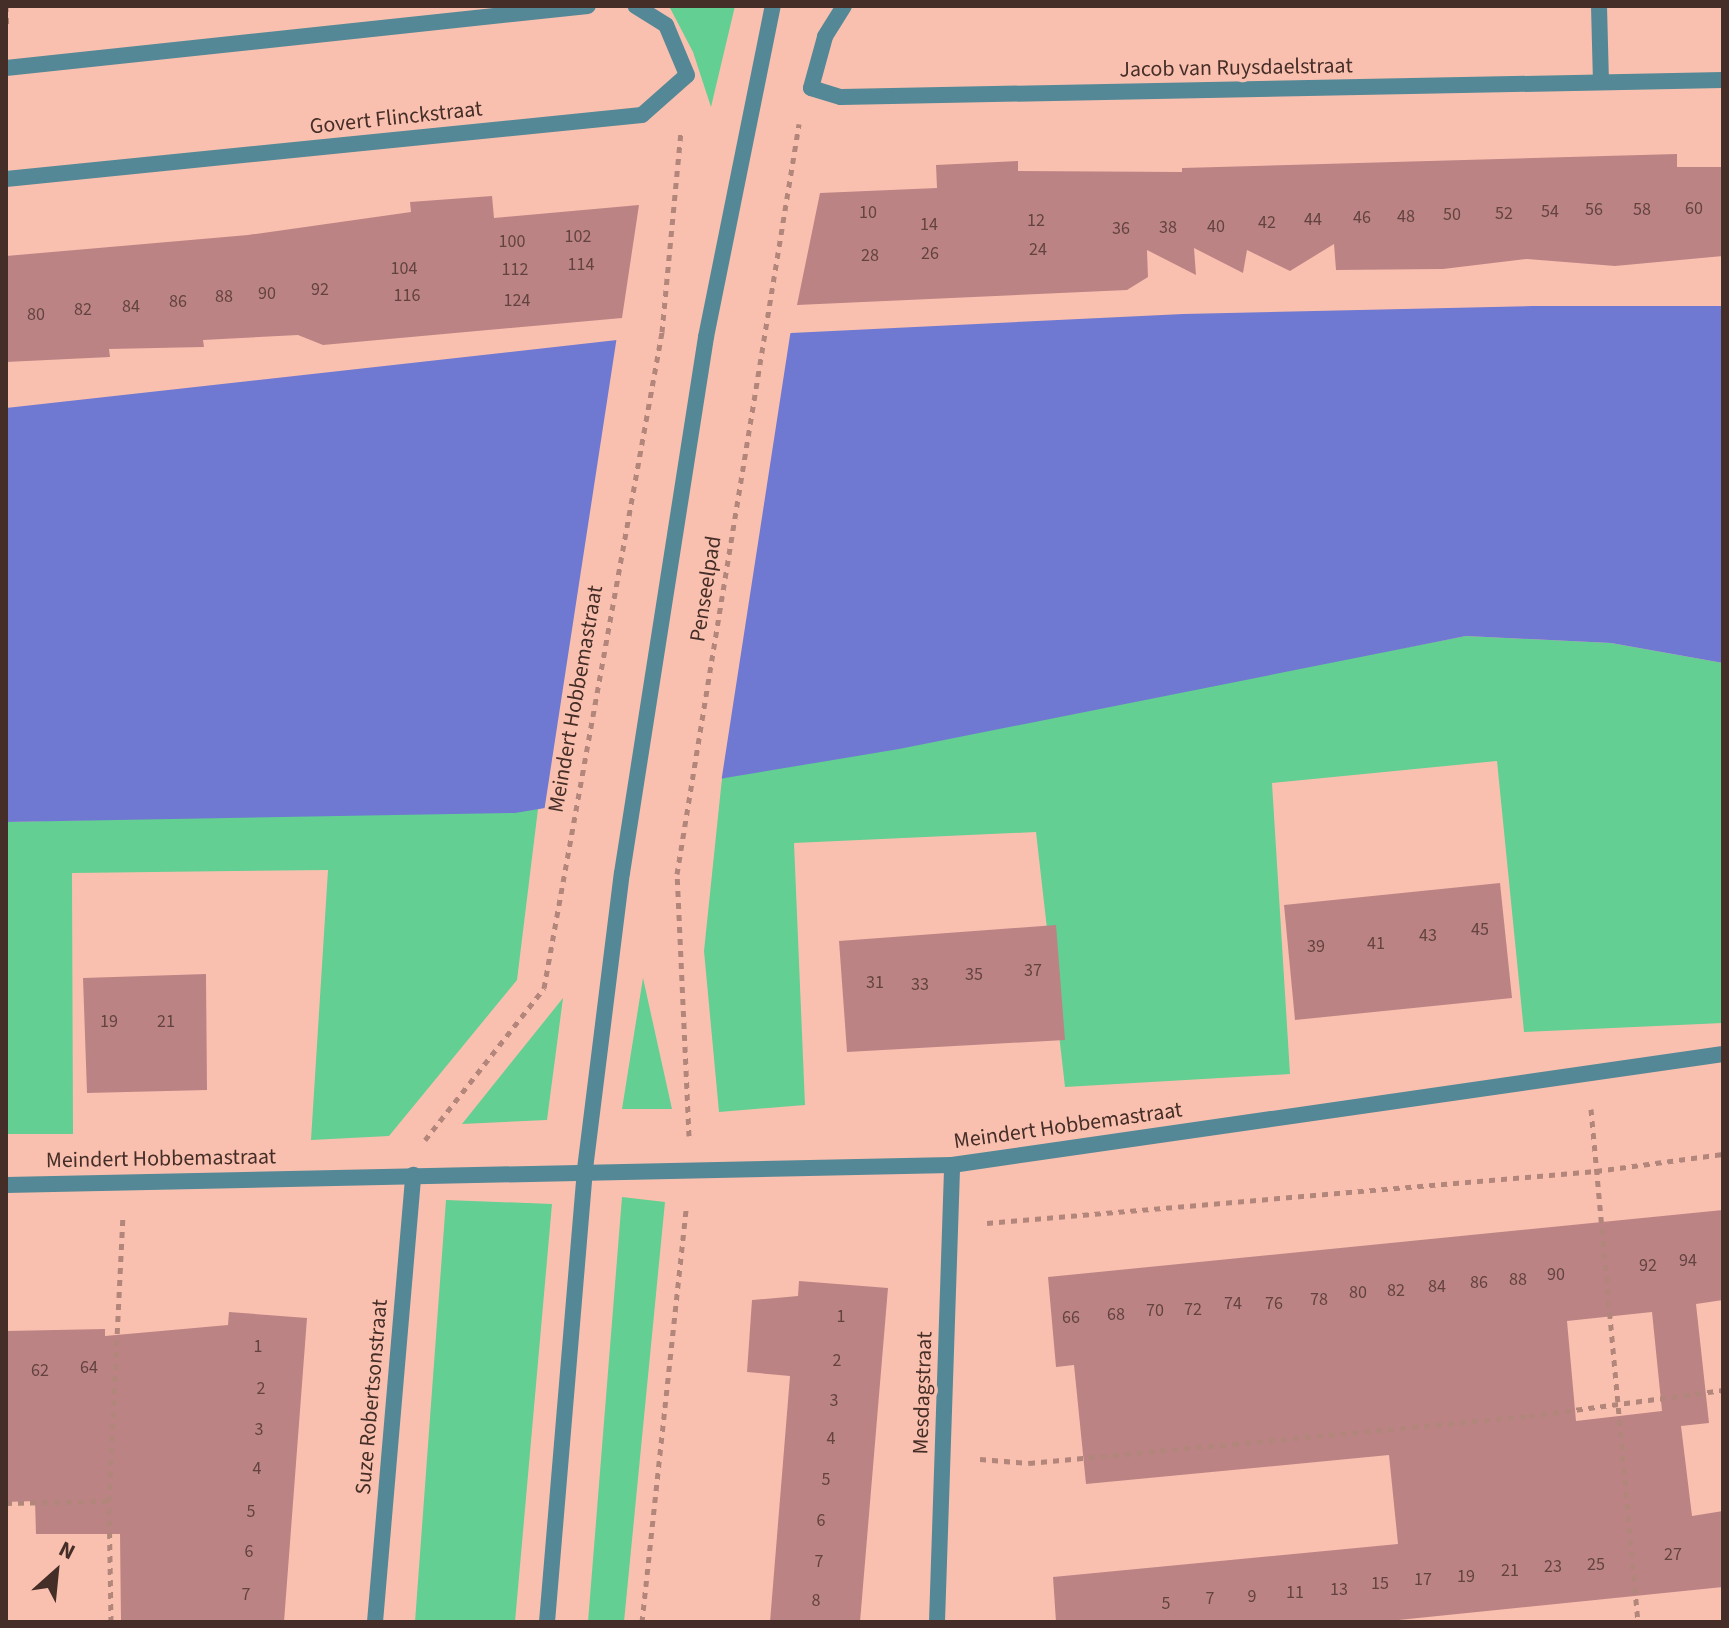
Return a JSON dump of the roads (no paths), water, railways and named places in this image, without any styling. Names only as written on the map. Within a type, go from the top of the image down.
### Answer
[{"type":"street","points":[[6,68],[588,6]]},
{"type":"street","name":"Govert Flinckstraat","points":[[6,179],[642,115],[687,75],[666,25],[636,6]]},
{"type":"street","points":[[547,1622],[585,1169],[622,873],[706,337],[773,6]]},
{"type":"street","name":"Jacob van Ruysdaelstraat","points":[[844,6],[825,37],[811,88],[872,99],[1723,80]]},
{"type":"street","points":[[1599,6],[1601,81]]},
{"type":"street","name":"Meindert Hobbemastraat","points":[[6,1185],[585,1169],[952,1165],[1723,1054]]},
{"type":"street","name":"Mesdagstraat","points":[[937,1622],[952,1165]]},
{"type":"street","name":"Suze Robertsonstraat","points":[[375,1622],[413,1175]]},
{"type":"water","points":[[1532,306],[1723,306],[1723,663],[1611,643],[1466,636],[899,749],[515,813],[6,822],[6,408],[617,340],[658,365],[734,357],[791,333],[1183,314]]}]
